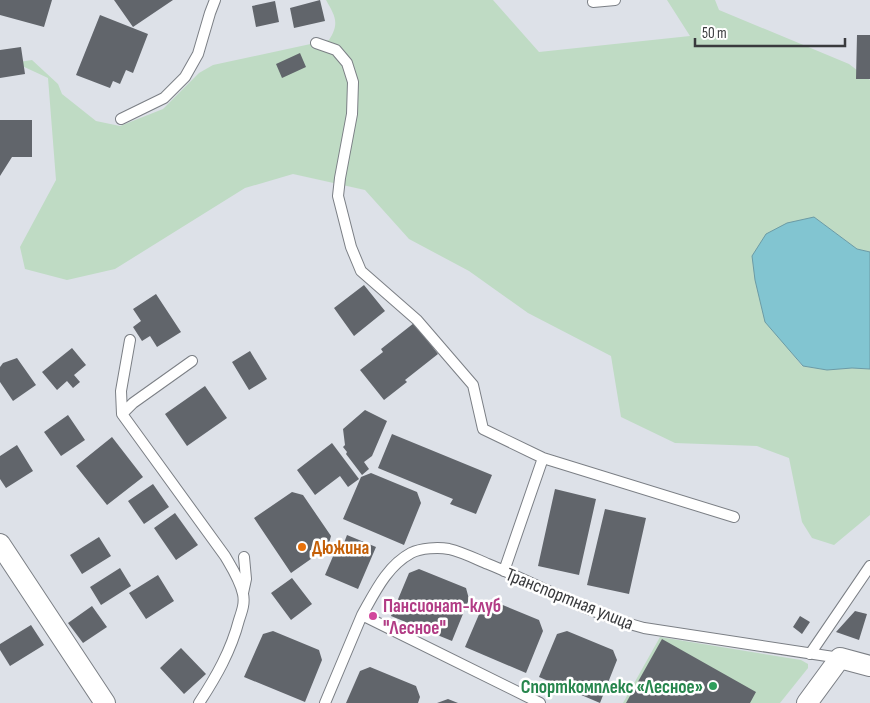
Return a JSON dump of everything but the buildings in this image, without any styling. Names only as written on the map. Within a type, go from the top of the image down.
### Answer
[{"type":"street","points":[[0,544],[105,703]]},
{"type":"street","points":[[807,703],[840,658],[870,666]]},
{"type":"lane","points":[[121,119],[164,98],[185,77],[198,54],[215,0]]},
{"type":"lane","points":[[593,2],[615,0]]},
{"type":"lane","points":[[316,44],[336,50],[347,63],[353,82],[352,114],[338,196],[351,247],[361,271],[417,320],[473,385],[483,429],[543,458],[734,517]]},
{"type":"lane","points":[[130,340],[121,391],[122,414],[225,556],[238,577],[243,594],[244,603],[235,636],[224,661],[199,703]]},
{"type":"lane","points":[[122,414],[134,402],[192,361]]},
{"type":"lane","points":[[504,571],[543,458]]},
{"type":"lane","name":"Транспортная улица","points":[[326,703],[362,615],[381,580],[397,563],[413,552],[433,548],[449,549],[619,622],[644,628],[840,658]]},
{"type":"lane","points":[[243,594],[246,579],[244,557]]},
{"type":"lane","points":[[810,654],[870,566]]},
{"type":"lane","points":[[362,615],[540,703]]},
{"type":"green space","points":[[326,0],[493,0],[539,52],[690,36],[667,0],[715,0],[719,10],[849,64],[870,80],[870,252],[857,249],[814,217],[788,348],[802,366],[827,370],[870,369],[870,515],[834,545],[812,538],[802,522],[789,458],[757,446],[675,443],[621,417],[611,356],[528,313],[469,271],[409,239],[365,190],[293,174],[245,188],[115,269],[67,280],[25,269],[20,247],[56,180],[48,78],[20,65],[0,65],[32,60],[58,84],[62,94],[96,121],[120,126],[163,109],[199,73],[213,65],[329,40],[334,29],[335,20]]},
{"type":"green space","name":"Спорткомплекс «Лесное»","points":[[660,637],[801,660],[808,664],[808,668],[780,703],[623,703]]},
{"type":"water","points":[[814,217],[857,249],[870,252],[870,369],[827,370],[803,366],[765,322],[755,280],[752,256],[766,234],[787,223]]},
{"type":"place","name":"Дюжина","points":[[302,547]]},
{"type":"place","name":"Пансионат-клуб \"Лесное\"","points":[[373,616]]},
{"type":"place","name":"Спорткомплекс «Лесное»","points":[[713,686]]}]
